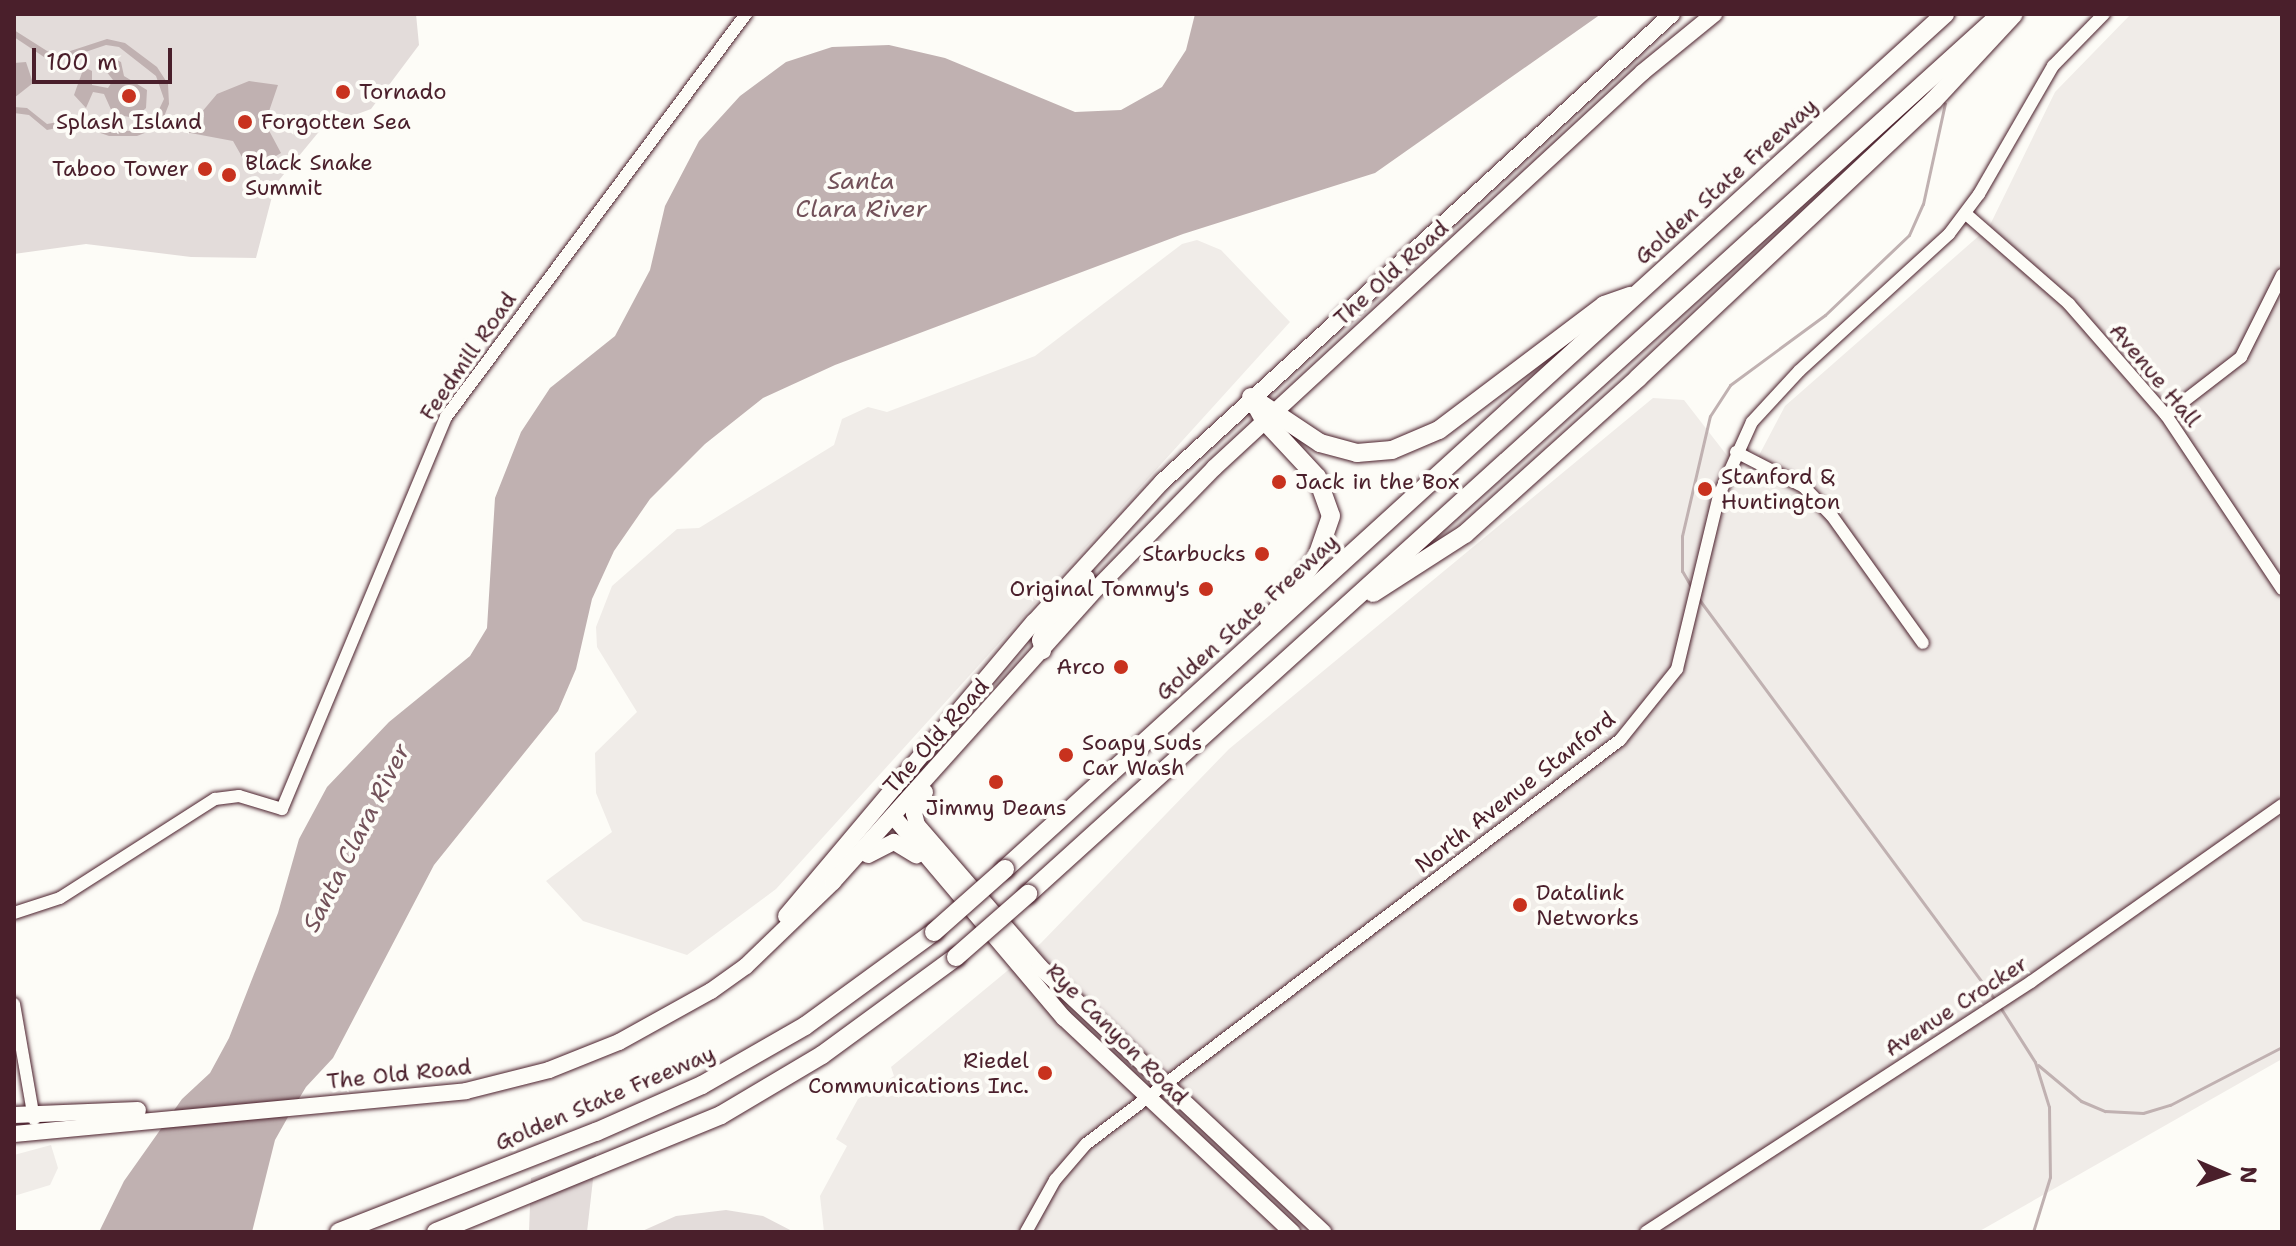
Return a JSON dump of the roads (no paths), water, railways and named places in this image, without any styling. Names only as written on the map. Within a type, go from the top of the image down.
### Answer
[{"type":"highway","name":"Golden State Freeway","points":[[339,1232],[596,1132],[770,1048],[934,932],[1945,14]]},
{"type":"highway","points":[[436,1232],[683,1133],[766,1090],[859,1030],[956,957],[1359,598],[2001,14]]},
{"type":"highway","points":[[1359,598],[1387,588],[1465,534],[1866,165],[2014,14]]},
{"type":"highway","points":[[1268,415],[1338,450],[1375,453],[1410,445],[1472,407],[1604,305],[1636,294]]},
{"type":"highway","points":[[1251,397],[1317,477],[1331,516],[1316,559],[1255,643]]},
{"type":"main road","name":"The Old Road","points":[[14,1134],[172,1113],[466,1091],[585,1051],[687,1006],[746,966],[786,930],[1084,567],[1137,510],[1251,397],[1672,14]]},
{"type":"main road","name":"The Old Road","points":[[585,1051],[689,994],[728,967],[789,913],[886,811],[940,766],[1098,587],[1268,415],[1643,72],[1714,14]]},
{"type":"main road","points":[[1098,587],[1098,567],[1128,535],[1137,510]]},
{"type":"main road","points":[[1043,651],[1040,640],[1044,631],[1085,583],[1084,567]]},
{"type":"main road","name":"Rye Canyon Road","points":[[940,766],[917,803],[917,825],[1059,987],[1323,1232]]},
{"type":"main road","name":"Rye Canyon Road","points":[[886,811],[1047,985],[1059,987]]},
{"type":"main road","name":"Rye Canyon Road","points":[[886,811],[1064,1018],[1292,1232]]},
{"type":"main road","points":[[746,966],[817,908],[869,853],[894,842],[911,849],[1012,955]]},
{"type":"main road","name":"The Old Road","points":[[22,1114],[172,1113]]},
{"type":"street","name":"Feedmill Road","points":[[14,913],[60,898],[215,799],[239,796],[282,809],[446,417],[746,14]]},
{"type":"street","name":"North Avenue Stanford","points":[[1026,1232],[1066,1164],[1146,1097],[1620,740],[1677,669],[1719,495],[1736,452],[1774,396],[1966,214],[2053,66],[2104,14]]},
{"type":"street","name":"Avenue Hall","points":[[1966,214],[2069,304],[2166,415],[2282,589]]},
{"type":"street","points":[[2166,415],[2241,357],[2282,275]]},
{"type":"street","points":[[1736,452],[1804,487],[1832,516],[1923,643]]},
{"type":"street","name":"Avenue Crocker","points":[[1646,1232],[2031,982],[2282,805]]},
{"type":"street","points":[[14,1004],[22,1114],[40,1130]]},
{"type":"water","name":"Santa Clara River","points":[[1195,14],[1601,14],[1375,173],[1183,234],[835,365],[763,398],[705,444],[650,499],[614,551],[592,599],[576,669],[558,711],[434,865],[333,1058],[306,1087],[288,1117],[275,1140],[252,1232],[99,1232],[124,1181],[182,1099],[210,1073],[229,1038],[278,913],[299,839],[327,787],[389,722],[470,656],[487,628],[495,498],[521,432],[550,388],[615,336],[650,270],[665,206],[699,141],[740,96],[786,62],[832,47],[889,45],[945,58],[1075,112],[1121,110],[1162,87],[1186,50]]},
{"type":"water","points":[[14,30],[55,56],[107,39],[125,43],[157,67],[168,84],[169,104],[160,127],[137,136],[109,136],[75,124],[47,130],[29,115],[14,113],[14,107],[27,108],[47,124],[86,117],[104,130],[131,131],[154,120],[164,99],[156,76],[119,47],[106,45],[53,63],[14,37]]},
{"type":"water","points":[[111,57],[121,62],[124,76],[147,90],[146,108],[135,118],[113,114],[104,94],[93,92],[86,108],[74,95],[84,67],[92,71],[92,85],[108,88],[113,80],[102,66]]},
{"type":"water","points":[[26,62],[33,83],[14,98],[14,63]]},
{"type":"water","points":[[249,81],[278,85],[265,123],[281,153],[250,171],[233,141],[185,132],[217,94]]},
{"type":"waterway","points":[[1692,588],[1682,571],[1682,536],[1710,416],[1730,385],[1825,315],[1909,235],[1923,204],[1945,103]]},
{"type":"waterway","points":[[1698,598],[1996,1001]]},
{"type":"waterway","points":[[2000,1007],[2035,1062],[2049,1107],[2050,1177],[2033,1232]]},
{"type":"waterway","points":[[2038,1065],[2081,1101],[2105,1111],[2143,1113],[2170,1105],[2282,1047]]},
{"type":"place","name":"Tornado","points":[[343,92]]},
{"type":"place","name":"Splash Island","points":[[129,96]]},
{"type":"place","name":"Forgotten Sea","points":[[245,122]]},
{"type":"place","name":"Taboo Tower","points":[[205,169]]},
{"type":"place","name":"Black Snake Summit","points":[[229,175]]},
{"type":"place","name":"Jack in the Box","points":[[1279,482]]},
{"type":"place","name":"Stanford & Huntington","points":[[1705,489]]},
{"type":"place","name":"Starbucks","points":[[1262,554]]},
{"type":"place","name":"Original Tommy's","points":[[1206,589]]},
{"type":"place","name":"Arco","points":[[1121,667]]},
{"type":"place","name":"Soapy Suds Car Wash","points":[[1066,755]]},
{"type":"place","name":"Jimmy Deans","points":[[996,782]]},
{"type":"place","name":"Datalink Networks","points":[[1520,905]]},
{"type":"place","name":"Riedel Communications Inc.","points":[[1045,1073]]}]
